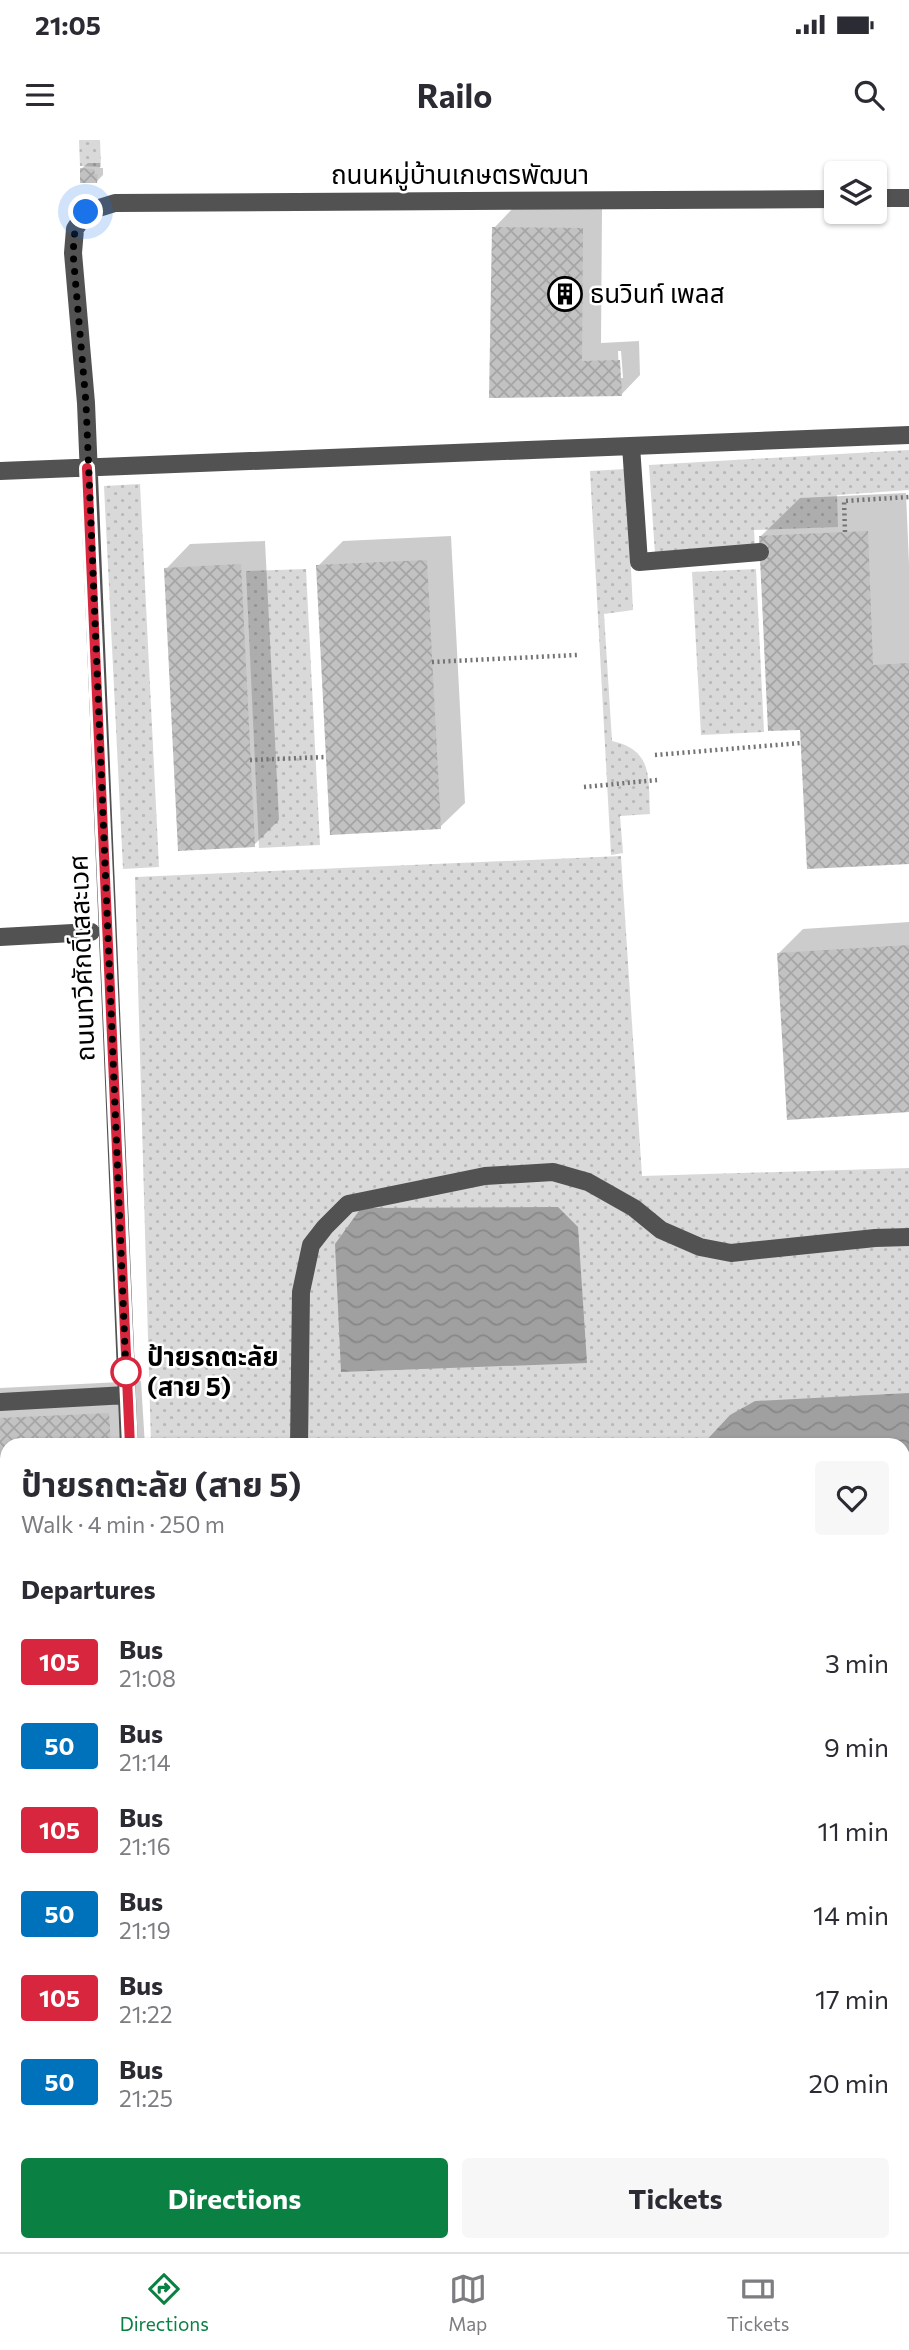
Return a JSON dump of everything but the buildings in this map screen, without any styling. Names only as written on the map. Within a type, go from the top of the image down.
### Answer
[{"type":"street","name":"ถนนหมู่บ้านเกษตรพัฒนา","points":[[86,212],[115,203],[824,198]]},
{"type":"street","points":[[887,198],[909,198]]},
{"type":"street","name":"ถนนทวีศักดิ์เสสะเวศ","points":[[86,212],[75,229],[73,253],[86,403],[130,1438]]},
{"type":"street","points":[[0,471],[909,435]]},
{"type":"street","points":[[631,446],[639,562],[760,552]]},
{"type":"street","points":[[0,937],[91,932]]},
{"type":"street","points":[[299,1438],[301,1292],[308,1257],[311,1245],[348,1204],[485,1176],[553,1172],[588,1182],[634,1208],[661,1230],[700,1247],[731,1253],[909,1237]]},
{"type":"street","points":[[0,1402],[127,1395]]},
{"type":"path","points":[[845,532],[844,501],[909,497]]},
{"type":"path","points":[[432,662],[577,655]]},
{"type":"path","points":[[655,755],[801,743]]},
{"type":"path","points":[[250,760],[326,757]]},
{"type":"path","points":[[584,787],[657,780]]},
{"type":"shaded area","points":[[79,140],[100,140],[101,167],[80,166]]},
{"type":"shaded area","points":[[909,450],[909,490],[837,495],[838,527],[754,530],[755,548],[655,554],[649,465]]},
{"type":"shaded area","points":[[626,469],[633,610],[604,614],[612,741],[626,745],[642,759],[648,778],[650,814],[620,816],[623,853],[611,855],[590,471]]},
{"type":"shaded area","points":[[140,484],[159,867],[123,869],[104,486]]},
{"type":"shaded area","points":[[306,569],[320,845],[259,848],[246,571]]},
{"type":"shaded area","points":[[756,569],[764,732],[701,735],[692,572]]},
{"type":"shaded area","points":[[621,856],[642,1176],[909,1168],[909,1438],[151,1438],[135,877]]},
{"type":"water","points":[[558,1207],[578,1227],[587,1363],[341,1372],[335,1244],[361,1208]]},
{"type":"water","points":[[909,1393],[909,1438],[709,1438],[730,1415],[755,1401]]},
{"type":"bus line","name":"105","points":[[87,468],[130,1438]]},
{"type":"place","name":"ธนวินท์ เพลส","points":[[565,294]]},
{"type":"place","name":"ป้ายรถตะลัย (สาย 5)","points":[[126,1372]]},
{"type":"route","points":[[86,212],[75,229],[73,253],[86,403],[126,1372]]}]
